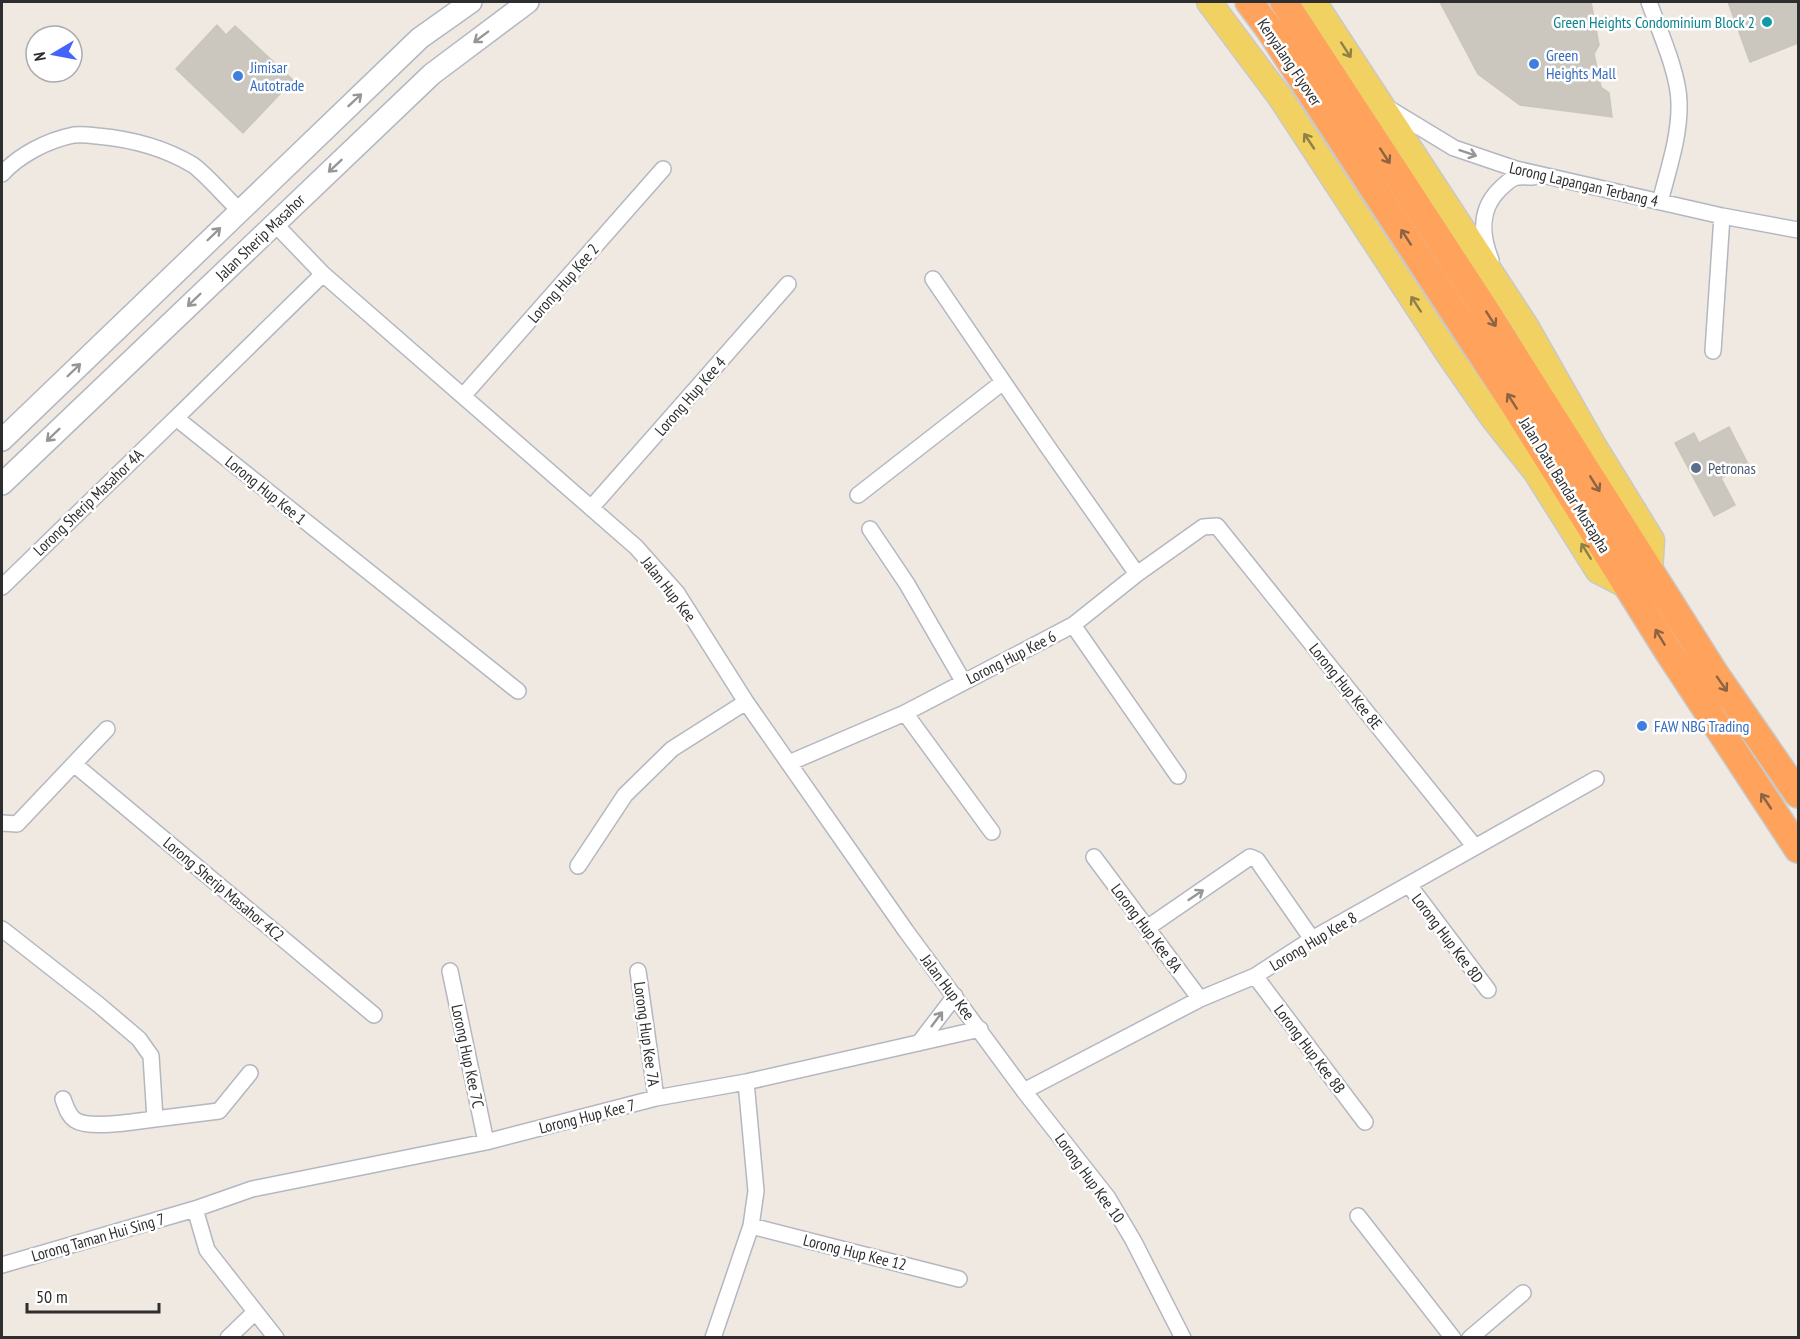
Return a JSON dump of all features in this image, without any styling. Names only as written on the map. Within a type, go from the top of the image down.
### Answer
[{"type":"highway","name":"Kenyalang Flyover","points":[[1249,2],[1331,122]]},
{"type":"highway","name":"Kenyalang Flyover","points":[[1284,2],[1353,106]]},
{"type":"highway","name":"Jalan Datu Bandar Mustapha","points":[[1353,106],[1529,380],[1640,580],[1668,651],[1798,849]]},
{"type":"highway","name":"Jalan Datu Bandar Mustapha","points":[[1331,122],[1512,401],[1640,580],[1715,674],[1798,795]]},
{"type":"main road","name":"Jalan Sherip Masahor","points":[[2,440],[420,38],[471,2]]},
{"type":"main road","name":"Jalan Sherip Masahor","points":[[2,484],[432,74],[528,2]]},
{"type":"main road","points":[[1209,2],[1227,22],[1280,97],[1449,355],[1492,417],[1540,479],[1598,572],[1640,580],[1652,540],[1501,286],[1314,2]]},
{"type":"street","points":[[1649,2],[1675,79],[1680,101],[1673,149],[1660,202]]},
{"type":"street","name":"Lorong Lapangan Terbang 4","points":[[1381,104],[1455,148],[1542,177],[1798,230]]},
{"type":"street","points":[[2,174],[9,166],[34,149],[62,138],[76,134],[125,138],[155,147],[194,166],[239,210]]},
{"type":"street","name":"Lorong Hup Kee 2","points":[[463,396],[663,169]]},
{"type":"street","points":[[1501,286],[1485,246],[1482,229],[1485,212],[1491,198],[1515,178],[1542,177]]},
{"type":"street","points":[[1713,351],[1722,216]]},
{"type":"street","name":"Jalan Hup Kee","points":[[274,223],[323,274],[636,548],[677,593],[746,702],[906,931],[980,1029]]},
{"type":"street","points":[[176,418],[323,274]]},
{"type":"street","points":[[933,279],[1137,574]]},
{"type":"street","name":"Lorong Hup Kee 4","points":[[591,508],[788,284]]},
{"type":"street","points":[[858,495],[1003,382]]},
{"type":"street","name":"Lorong Sherip Masahor 4A","points":[[2,587],[176,418]]},
{"type":"street","name":"Lorong Hup Kee 1","points":[[176,418],[518,691]]},
{"type":"street","name":"Lorong Hup Kee 6","points":[[789,763],[906,713],[1073,625],[1137,574],[1203,527],[1217,526]]},
{"type":"street","name":"Lorong Hup Kee 8E","points":[[1217,526],[1475,847]]},
{"type":"street","points":[[870,529],[907,584],[963,681]]},
{"type":"street","points":[[1073,625],[1178,776]]},
{"type":"street","points":[[578,866],[626,795],[672,749],[746,702]]},
{"type":"street","points":[[906,713],[992,832]]},
{"type":"street","points":[[2,823],[17,824],[107,729]]},
{"type":"street","name":"Lorong Sherip Masahor 4C2","points":[[75,764],[374,1015]]},
{"type":"street","name":"Lorong Hup Kee 8","points":[[1024,1091],[1200,999],[1255,976],[1312,939],[1596,779]]},
{"type":"street","name":"Lorong Hup Kee 8A","points":[[1094,857],[1200,999]]},
{"type":"street","points":[[1148,928],[1250,857],[1257,860],[1312,939]]},
{"type":"street","name":"Lorong Hup Kee 8D","points":[[1409,885],[1488,990]]},
{"type":"street","points":[[2,929],[139,1039],[151,1056],[155,1119]]},
{"type":"street","name":"Lorong Hup Kee 7A","points":[[638,970],[656,1098]]},
{"type":"street","name":"Lorong Hup Kee 7C","points":[[450,971],[486,1142]]},
{"type":"street","name":"Lorong Hup Kee 8B","points":[[1255,976],[1365,1122]]},
{"type":"street","points":[[919,1043],[955,996]]},
{"type":"street","name":"Lorong Hup Kee 7","points":[[195,1209],[252,1189],[486,1142],[656,1098],[746,1083],[980,1029]]},
{"type":"street","name":"Lorong Hup Kee 10","points":[[980,1029],[1024,1091],[1108,1198],[1133,1240],[1183,1338]]},
{"type":"street","points":[[63,1100],[68,1114],[76,1121],[91,1124],[219,1111],[250,1073]]},
{"type":"street","points":[[713,1337],[751,1226],[756,1191],[746,1083]]},
{"type":"street","points":[[195,1209],[207,1250],[276,1338]]},
{"type":"street","name":"Lorong Taman Hui Sing 7","points":[[2,1265],[195,1209]]},
{"type":"street","points":[[1358,1216],[1453,1338]]},
{"type":"street","name":"Lorong Hup Kee 12","points":[[751,1226],[959,1279]]},
{"type":"street","points":[[1470,1338],[1523,1293]]},
{"type":"street","points":[[228,1338],[255,1312]]},
{"type":"building","name":"Green Heights Mall","points":[[1440,2],[1591,2],[1599,45],[1594,54],[1601,87],[1609,93],[1612,117],[1520,105],[1478,74]]},
{"type":"building","name":"Green Heights Condominium Block 2","points":[[1728,2],[1798,2],[1798,43],[1750,62]]},
{"type":"building","points":[[217,25],[226,35],[235,26],[293,80],[243,133],[176,69]]},
{"type":"building","points":[[1729,427],[1748,464],[1721,478],[1735,505],[1714,516],[1675,443],[1694,433],[1699,443]]},
{"type":"place","name":"Green Heights Condominium Block 2","points":[[1767,22]]},
{"type":"place","name":"Green Heights Mall","points":[[1534,64]]},
{"type":"place","name":"Jimisar Autotrade","points":[[238,76]]},
{"type":"place","name":"Petronas","points":[[1696,468]]},
{"type":"place","name":"FAW NBG Trading","points":[[1642,726]]}]
